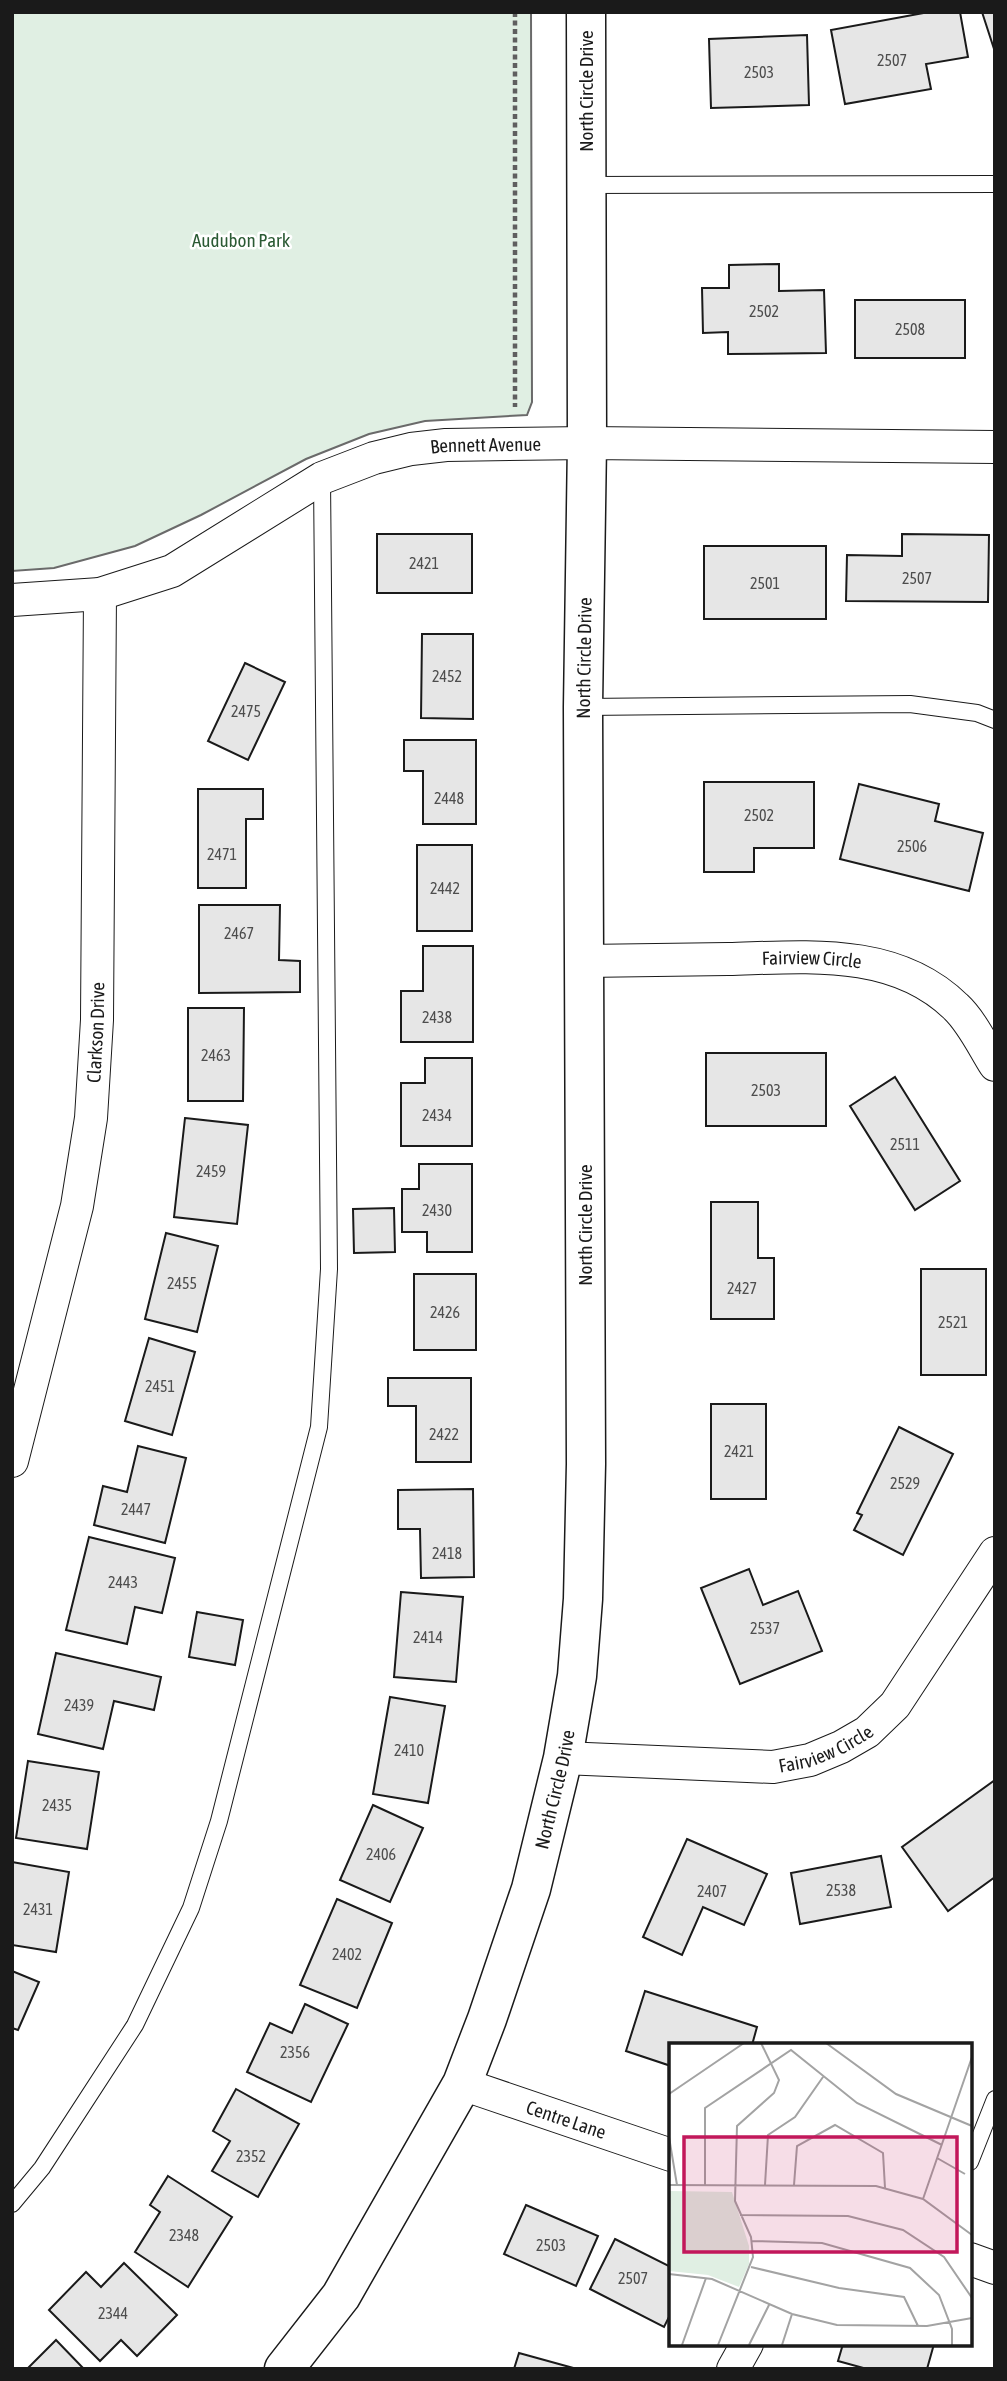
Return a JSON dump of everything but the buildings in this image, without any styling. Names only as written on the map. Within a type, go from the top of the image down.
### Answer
[{"type":"main road","name":"North Circle Drive","points":[[284,2369],[341,2296],[462,2084],[531,1889],[563,1758],[577,1676],[583,1599],[586,1464],[583,707],[587,443],[586,12]]},
{"type":"street","name":"Bennett Avenue","points":[[12,600],[100,594],[172,571],[322,478],[374,458],[423,448],[446,445],[587,443],[995,447]]},
{"type":"street","name":"Clarkson Drive","points":[[12,1461],[77,1206],[91,1118],[97,1020],[100,594]]},
{"type":"street","name":"Fairview Circle","points":[[584,961],[821,957],[863,961],[899,971],[929,986],[958,1008],[995,1065]]},
{"type":"street","name":"Fairview Circle","points":[[563,1758],[773,1767],[810,1760],[841,1747],[867,1732],[895,1705],[995,1553]]},
{"type":"street","name":"Centre Lane","points":[[462,2084],[669,2154]]},
{"type":"street","points":[[972,2260],[995,2268]]},
{"type":"street","points":[[733,2369],[746,2346]]},
{"type":"lane","points":[[586,185],[995,184]]},
{"type":"lane","points":[[12,2204],[42,2168],[135,2025],[191,1908],[219,1821],[319,1427],[329,1269],[322,478]]},
{"type":"lane","points":[[583,707],[910,704],[977,713],[995,720]]},
{"type":"lane","points":[[972,2157],[995,2099]]},
{"type":"path","points":[[515,12],[515,407]]},
{"type":"green space","name":"Audubon Park","points":[[12,12],[531,12],[532,402],[527,415],[425,421],[369,434],[306,459],[201,515],[135,546],[54,568],[12,571]]}]
